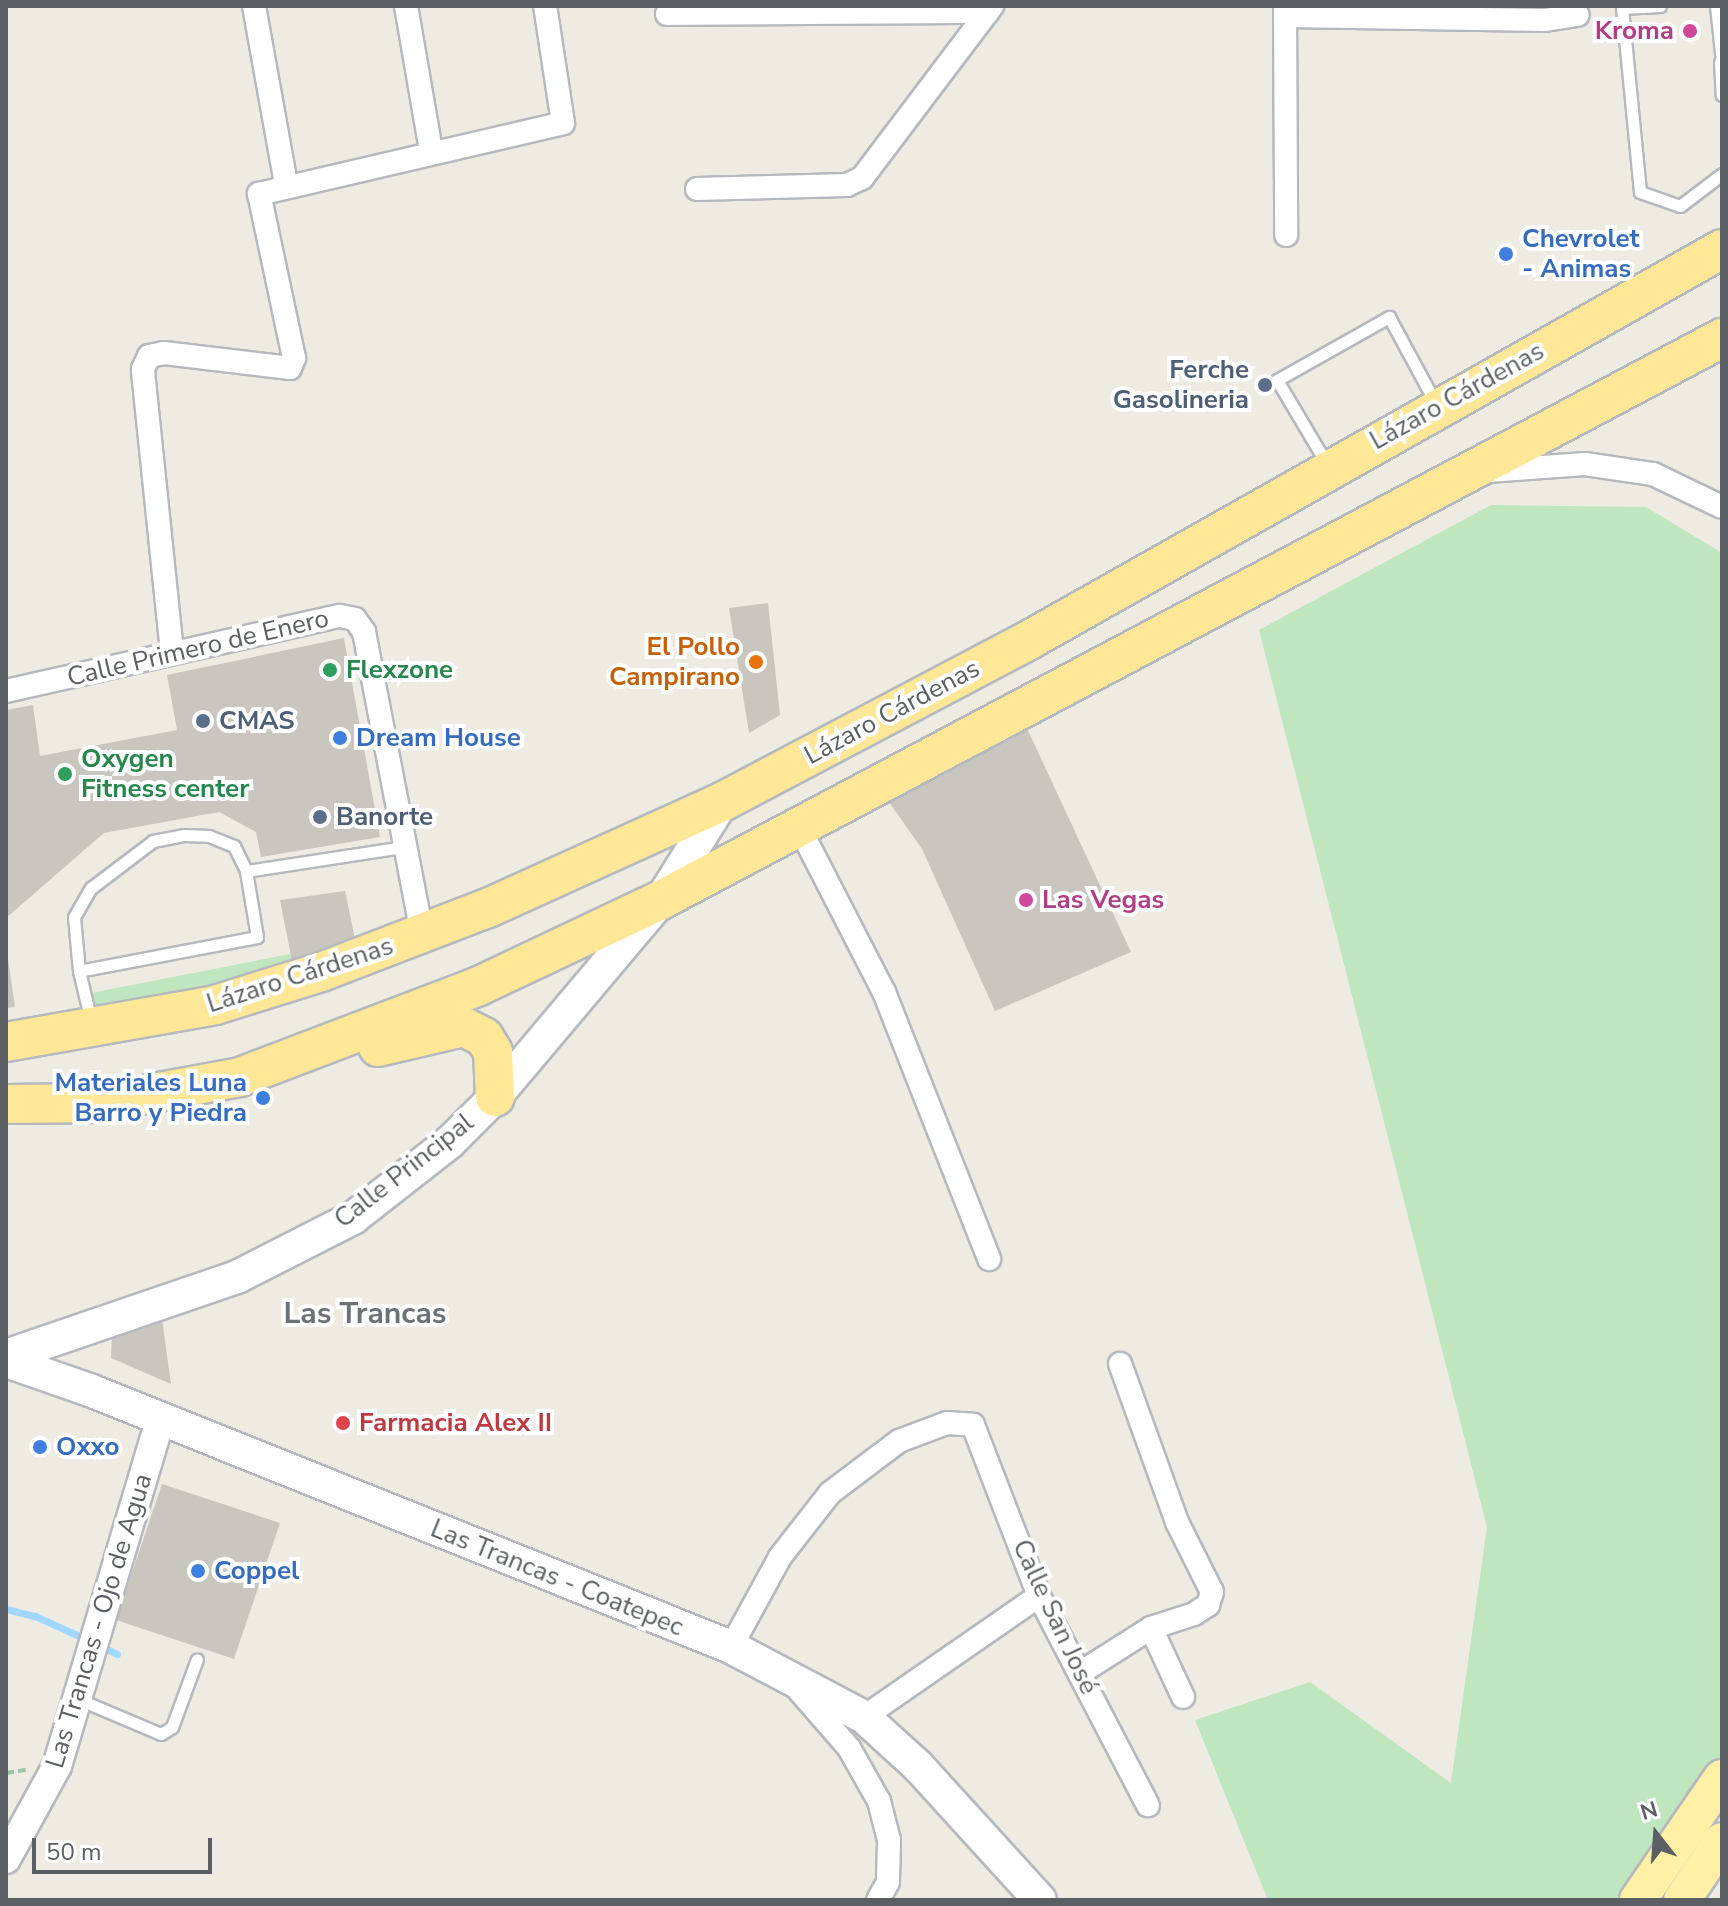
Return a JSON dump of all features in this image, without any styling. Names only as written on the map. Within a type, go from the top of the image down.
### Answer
[{"type":"highway","name":"Lázaro Cárdenas","points":[[6,1042],[215,1005],[422,934],[722,802],[1031,639],[1328,467],[1721,249]]},
{"type":"highway","name":"Lázaro Cárdenas","points":[[6,1104],[99,1103],[240,1077],[300,1058],[479,986],[661,900],[797,823],[1470,473],[1722,338]]},
{"type":"highway","points":[[300,1058],[335,1057],[464,1027],[484,1037],[493,1052],[495,1097]]},
{"type":"main road","name":"Calle Principal","points":[[6,1359],[239,1276],[353,1218],[450,1142],[495,1097],[661,900],[722,802]]},
{"type":"main road","name":"Las Trancas - Coatepec","points":[[6,1359],[731,1647],[864,1717],[918,1766],[1040,1900]]},
{"type":"main road","points":[[1647,1886],[1722,1778]]},
{"type":"main road","points":[[1691,1885],[1722,1813]]},
{"type":"main road","points":[[1691,1885],[1722,1841]]},
{"type":"street","points":[[254,6],[286,184]]},
{"type":"street","points":[[406,6],[431,151]]},
{"type":"street","points":[[172,652],[143,369],[149,356],[164,353],[290,368],[294,358],[257,205],[265,189],[563,123],[545,6]]},
{"type":"street","points":[[667,14],[990,9]]},
{"type":"street","points":[[697,189],[847,185],[862,178],[990,9]]},
{"type":"street","points":[[1286,235],[1285,11],[1545,20],[1578,15]]},
{"type":"street","points":[[1470,473],[1585,464],[1653,474],[1722,507]]},
{"type":"street","name":"Calle Primero de Enero","points":[[6,691],[340,616],[355,619],[364,632],[422,934]]},
{"type":"street","points":[[797,823],[884,992],[989,1259]]},
{"type":"street","points":[[1080,1673],[1151,1628],[1194,1614],[1208,1605],[1212,1592],[1177,1522],[1120,1364]]},
{"type":"street","name":"Las Trancas - Ojo de Agua","points":[[6,1859],[57,1766],[160,1421]]},
{"type":"street","name":"Calle San José","points":[[731,1647],[780,1557],[830,1493],[899,1441],[947,1423],[973,1425],[1039,1596],[1148,1805]]},
{"type":"street","points":[[864,1717],[1039,1596]]},
{"type":"street","points":[[1151,1628],[1183,1697]]},
{"type":"street","points":[[787,1677],[849,1748],[879,1801],[889,1840],[888,1882],[878,1900]]},
{"type":"lane","points":[[1660,6],[1622,8],[1640,192],[1680,206],[1722,174]]},
{"type":"lane","points":[[1716,6],[1722,95]]},
{"type":"lane","points":[[1328,467],[1277,380],[1389,317],[1437,406]]},
{"type":"lane","points":[[79,971],[257,937],[246,871],[234,846],[209,836],[153,841],[128,856],[91,888],[74,917],[79,971],[93,1029]]},
{"type":"lane","points":[[246,871],[403,847]]},
{"type":"lane","points":[[77,1698],[161,1734],[172,1727],[197,1659]]},
{"type":"green space","points":[[1491,505],[1646,507],[1722,553],[1722,1770],[1630,1900],[1268,1900],[1195,1720],[1310,1682],[1451,1783],[1487,1527],[1259,630]]},
{"type":"green space","points":[[290,954],[294,972],[95,1016],[91,993]]},
{"type":"building","name":"El Pollo Campirano","points":[[768,603],[780,715],[749,733],[729,608]]},
{"type":"building","points":[[344,638],[380,837],[261,857],[256,832],[219,812],[104,833],[6,918],[6,710],[33,705],[40,756],[177,730],[167,675]]},
{"type":"building","name":"Las Vegas","points":[[1025,724],[1131,952],[995,1011],[922,849],[884,795]]},
{"type":"building","points":[[345,891],[357,949],[294,972],[280,900]]},
{"type":"building","points":[[6,959],[15,1007],[6,1008]]},
{"type":"building","points":[[162,1319],[171,1384],[111,1358],[112,1333]]},
{"type":"building","name":"Coppel","points":[[162,1484],[280,1523],[234,1659],[116,1620]]},
{"type":"waterway","points":[[6,1609],[35,1616],[90,1641]]},
{"type":"waterway","points":[[101,1646],[117,1654]]},
{"type":"place","name":"Kroma","points":[[1690,31]]},
{"type":"place","name":"Chevrolet - Animas","points":[[1506,254]]},
{"type":"place","name":"Ferche Gasolineria","points":[[1265,385]]},
{"type":"place","name":"El Pollo Campirano","points":[[756,662]]},
{"type":"place","name":"Flexzone","points":[[330,670]]},
{"type":"place","name":"CMAS","points":[[203,721]]},
{"type":"place","name":"Dream House","points":[[340,738]]},
{"type":"place","name":"Oxygen Fitness center","points":[[65,774]]},
{"type":"place","name":"Banorte","points":[[320,817]]},
{"type":"place","name":"Las Vegas","points":[[1026,900]]},
{"type":"place","name":"Materiales Luna Barro y Piedra","points":[[263,1098]]},
{"type":"place","name":"Farmacia Alex II","points":[[343,1423]]},
{"type":"place","name":"Oxxo","points":[[40,1447]]},
{"type":"place","name":"Coppel","points":[[198,1571]]},
{"type":"district","name":"Las Trancas","points":[[365,1314]]}]
